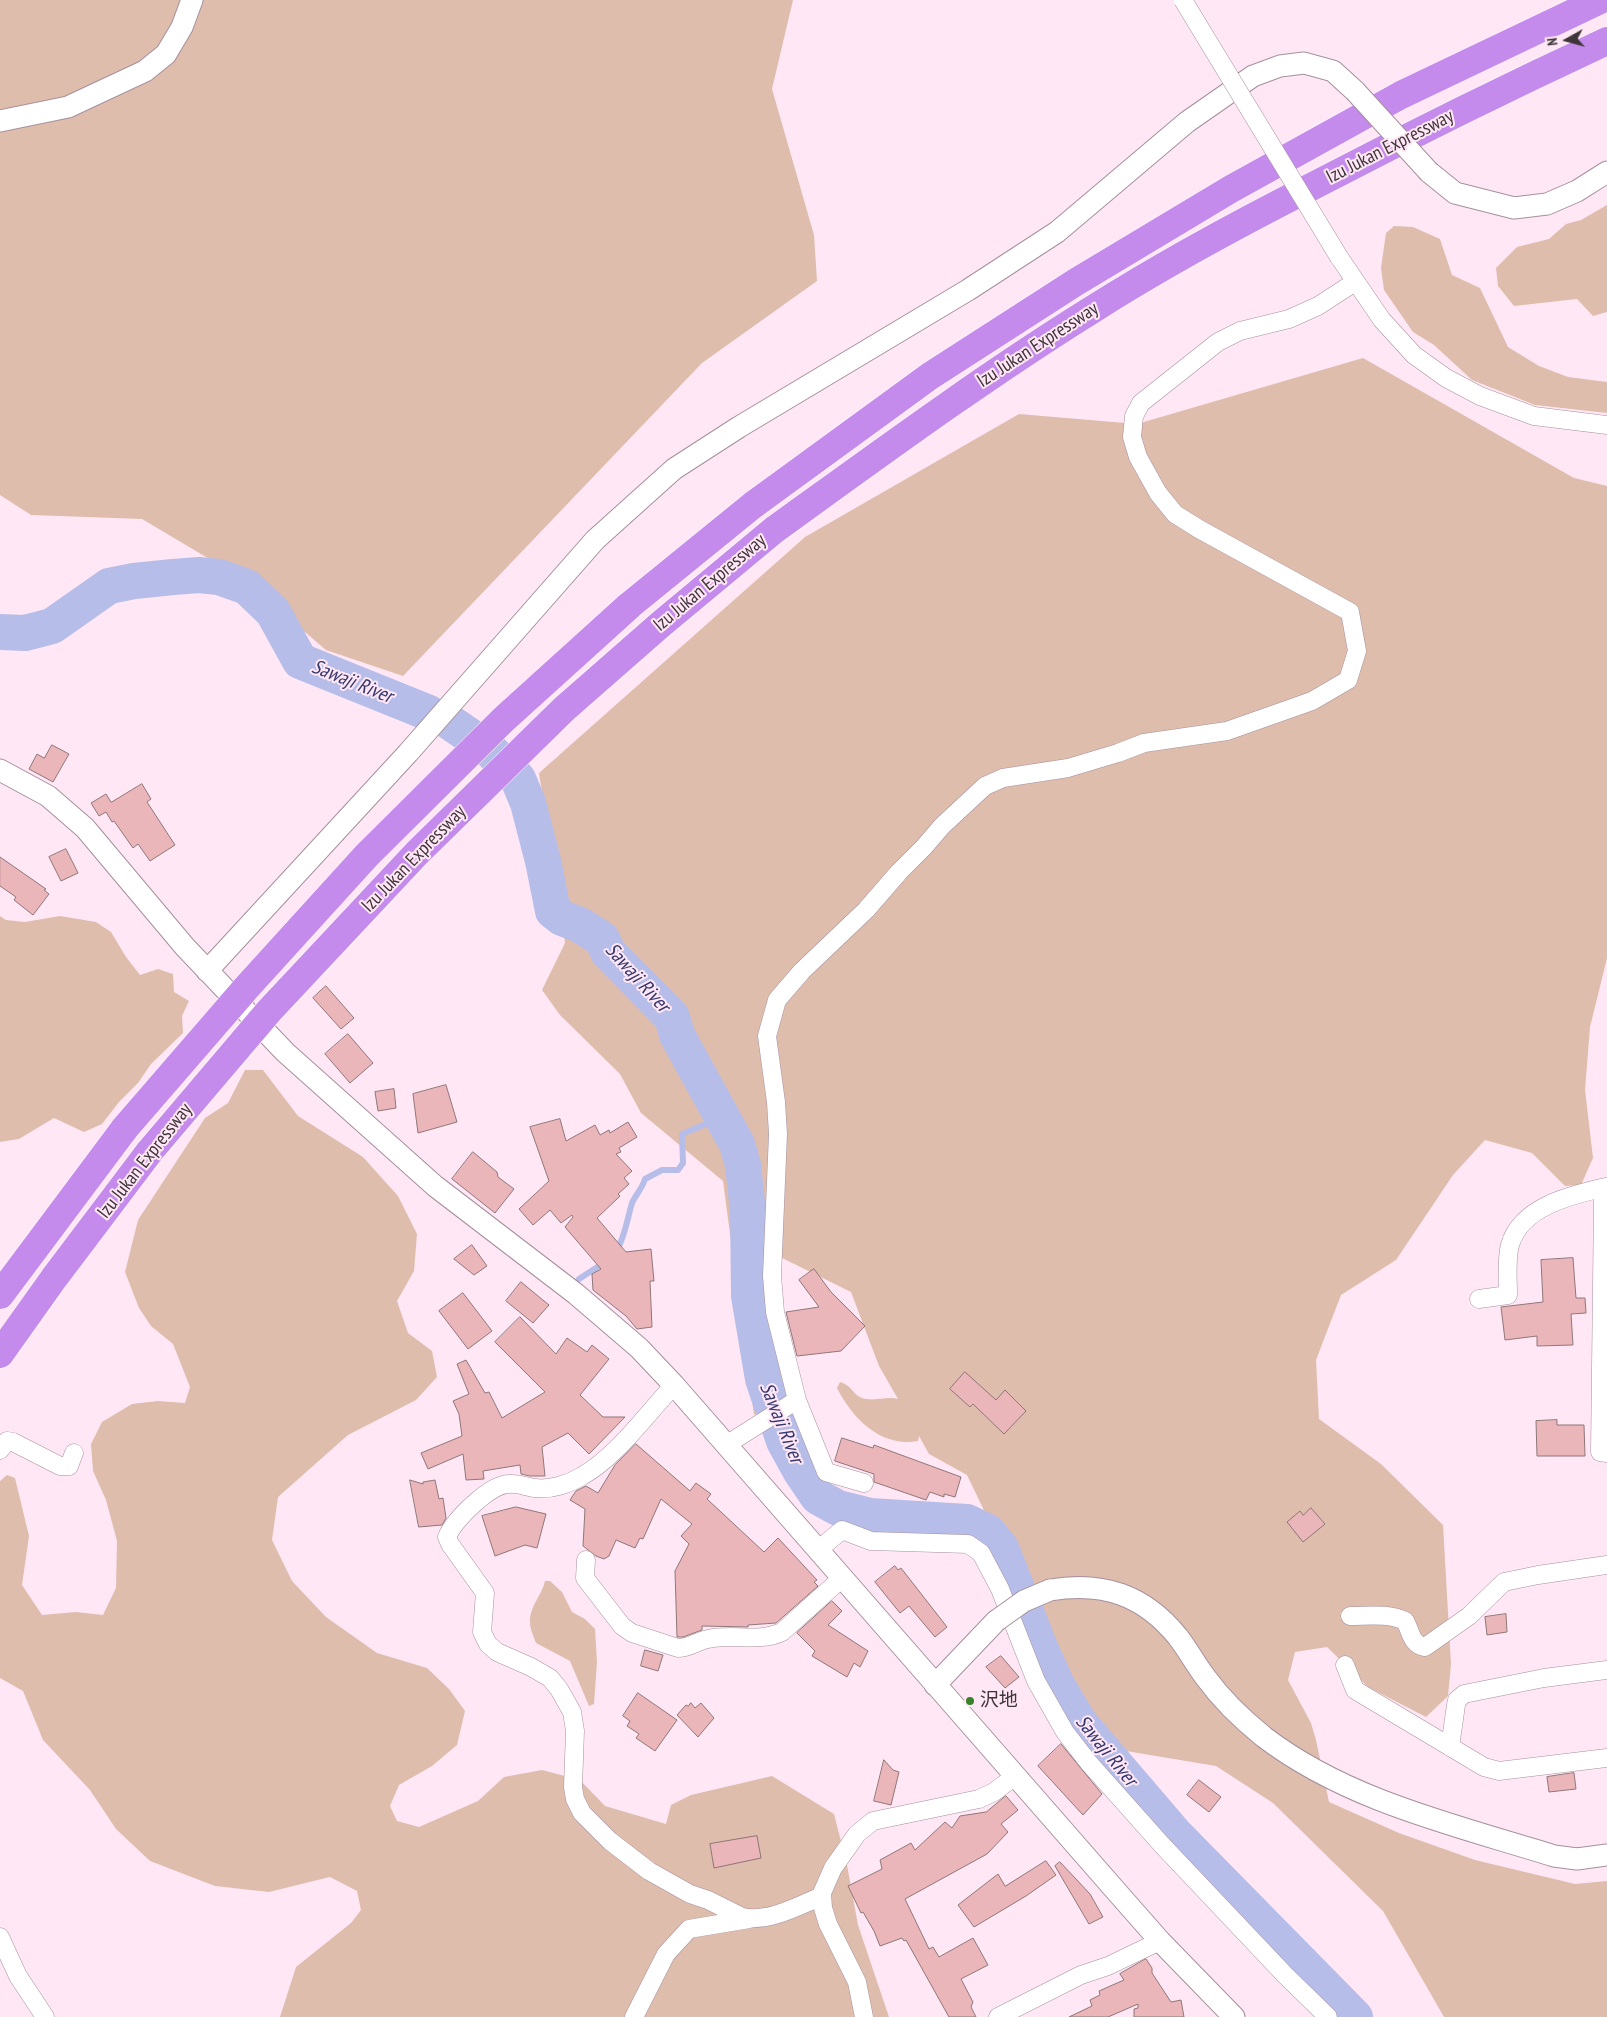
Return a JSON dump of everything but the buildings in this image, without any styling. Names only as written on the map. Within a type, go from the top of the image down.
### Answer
[{"type":"highway","points":[[1401,95],[1568,0]]},
{"type":"highway","name":"Izu Jukan Expressway","points":[[0,1295],[125,1128],[247,987],[367,855],[504,719],[630,605],[753,506],[930,376],[1076,282],[1231,189],[1401,95],[1600,0]]},
{"type":"highway","name":"Izu Jukan Expressway","points":[[0,1354],[54,1278],[150,1151],[269,1011],[418,853],[564,709],[661,624],[774,530],[958,397],[1090,310],[1235,226],[1372,155],[1607,41]]},
{"type":"highway","points":[[1528,78],[1607,49]]},
{"type":"street","points":[[0,121],[68,107],[145,71],[166,54],[182,27],[192,0]]},
{"type":"street","points":[[1183,0],[1355,282],[1382,320],[1414,355],[1446,378],[1480,396],[1534,416],[1607,425]]},
{"type":"street","points":[[207,971],[408,753],[595,540],[674,469],[739,426],[968,290],[1057,232],[1187,122],[1253,76],[1280,66],[1304,63],[1333,71],[1355,91],[1429,172],[1455,193],[1514,208],[1548,204],[1577,191],[1607,172]]},
{"type":"street","points":[[864,1483],[826,1472],[796,1400],[775,1312],[772,1276],[778,1134],[776,1102],[766,1036],[777,1000],[802,971],[866,910],[942,826],[985,786],[1003,778],[1068,768],[1144,743],[1227,731],[1312,701],[1348,680],[1357,651],[1350,612],[1175,514],[1158,492],[1138,457],[1132,437],[1134,416],[1141,403],[1218,342],[1240,331],[1289,320],[1318,306],[1355,282]]},
{"type":"street","points":[[0,770],[48,796],[85,828],[207,971],[285,1052],[435,1186],[576,1294],[639,1348],[674,1385],[1014,1776],[1160,1940],[1234,2017]]},
{"type":"street","points":[[1479,1299],[1508,1295],[1510,1244],[1516,1233],[1537,1210],[1607,1187]]},
{"type":"street","points":[[1607,1187],[1603,1200],[1600,1452],[1607,1452]]},
{"type":"street","points":[[674,1385],[611,1454],[594,1469],[580,1478],[551,1488],[533,1488],[521,1484],[507,1484],[494,1488],[470,1508],[452,1528],[447,1537],[485,1593],[482,1632],[488,1644],[497,1652],[532,1667],[550,1678],[559,1688],[572,1712],[575,1731],[573,1787],[575,1799],[582,1813],[610,1841],[649,1871],[690,1894],[750,1919]]},
{"type":"street","points":[[726,1445],[796,1400]]},
{"type":"street","points":[[0,1450],[7,1441],[13,1442],[60,1466],[69,1466],[74,1453]]},
{"type":"street","points":[[818,1550],[842,1530],[871,1541],[968,1544],[981,1553],[1000,1589],[1036,1681],[1065,1732],[1089,1763],[1162,1845],[1285,1975],[1328,2017]]},
{"type":"street","points":[[586,1560],[584,1578],[622,1626],[632,1632],[678,1648],[686,1648],[706,1639],[719,1637],[771,1637],[782,1632],[842,1578]]},
{"type":"street","points":[[1350,1616],[1398,1618],[1405,1621],[1414,1641],[1419,1646],[1425,1647],[1469,1616],[1504,1582],[1607,1565]]},
{"type":"street","points":[[935,1685],[996,1620],[1024,1602],[1050,1590],[1088,1586],[1112,1591],[1136,1600],[1158,1616],[1177,1637],[1207,1679],[1235,1712],[1264,1737],[1305,1765],[1377,1800],[1554,1856],[1576,1859],[1607,1855]]},
{"type":"street","points":[[1345,1665],[1355,1690],[1484,1767],[1499,1771],[1607,1758]]},
{"type":"street","points":[[1450,1747],[1457,1700],[1464,1694],[1544,1678],[1607,1670]]},
{"type":"street","points":[[864,2017],[857,1982],[828,1924],[822,1896],[833,1868],[857,1834],[873,1820],[978,1799],[994,1792],[1014,1776]]},
{"type":"street","points":[[634,2017],[666,1954],[689,1929],[765,1917],[822,1896]]},
{"type":"street","points":[[0,1937],[18,1976],[45,2017]]},
{"type":"street","points":[[998,2017],[1081,1975],[1108,1966],[1160,1940]]},
{"type":"shaded area","points":[[0,0],[793,0],[772,89],[814,235],[817,281],[702,363],[403,676],[326,650],[243,579],[142,519],[31,515],[0,495]]},
{"type":"shaded area","points":[[1607,205],[1607,312],[1593,316],[1577,299],[1514,306],[1498,286],[1496,268],[1517,247],[1549,239],[1566,224],[1581,220]]},
{"type":"shaded area","points":[[1394,226],[1413,227],[1440,239],[1452,275],[1480,288],[1508,347],[1539,366],[1568,377],[1607,382],[1607,413],[1535,405],[1472,380],[1434,345],[1413,332],[1384,290],[1381,268],[1386,233]]},
{"type":"shaded area","points":[[1363,358],[1574,478],[1607,486],[1607,958],[1590,1027],[1585,1090],[1593,1158],[1581,1185],[1565,1186],[1532,1153],[1485,1140],[1453,1175],[1396,1260],[1341,1295],[1316,1360],[1319,1419],[1381,1464],[1443,1525],[1451,1664],[1448,1696],[1426,1717],[1368,1687],[1327,1647],[1295,1652],[1288,1680],[1311,1723],[1329,1802],[1399,1833],[1475,1860],[1575,1884],[1607,1881],[1607,2017],[1444,2017],[1383,1911],[1273,1803],[1216,1766],[1114,1749],[1047,1641],[967,1475],[929,1454],[919,1436],[918,1441],[905,1442],[892,1440],[880,1435],[859,1420],[843,1399],[837,1388],[840,1382],[862,1398],[898,1399],[879,1366],[851,1292],[770,1252],[788,1395],[754,1415],[723,1181],[641,1113],[620,1074],[560,1015],[542,990],[565,943],[539,773],[805,537],[1019,414],[1137,424]]},
{"type":"shaded area","points":[[0,916],[6,920],[25,922],[60,916],[96,922],[111,932],[126,957],[140,975],[158,969],[173,974],[174,992],[189,1001],[182,1016],[183,1033],[151,1064],[138,1083],[119,1102],[102,1124],[84,1132],[54,1118],[19,1139],[0,1142]]},
{"type":"shaded area","points":[[245,1070],[263,1070],[298,1116],[363,1157],[398,1196],[417,1234],[414,1271],[397,1301],[408,1333],[432,1351],[437,1377],[416,1400],[348,1435],[278,1497],[272,1540],[292,1581],[326,1617],[377,1653],[427,1668],[449,1689],[465,1711],[457,1745],[432,1766],[399,1785],[390,1806],[397,1821],[419,1827],[478,1801],[504,1777],[542,1770],[580,1780],[605,1806],[666,1824],[671,1805],[691,1795],[772,1776],[834,1814],[847,1865],[858,1925],[889,2017],[280,2017],[296,1967],[351,1923],[361,1910],[357,1891],[330,1877],[269,1892],[215,1886],[150,1861],[116,1829],[90,1790],[43,1740],[23,1691],[0,1678],[0,1481],[7,1475],[15,1478],[29,1536],[22,1585],[42,1615],[76,1612],[103,1615],[116,1588],[117,1541],[106,1500],[93,1471],[91,1444],[102,1422],[132,1404],[158,1401],[185,1403],[190,1387],[173,1344],[151,1326],[139,1308],[125,1272],[138,1220],[205,1118],[228,1103]]},
{"type":"shaded area","points":[[545,1581],[550,1581],[562,1592],[572,1612],[585,1619],[595,1629],[597,1662],[594,1704],[589,1706],[570,1661],[536,1643],[532,1633],[530,1617]]},
{"type":"waterway","name":"Sawaji River","points":[[0,632],[25,633],[52,626],[109,586],[173,577],[199,575],[219,577],[247,587],[273,612],[300,661],[429,713]]},
{"type":"waterway","name":"Sawaji River","points":[[451,723],[489,749],[518,779],[528,803],[543,861],[553,911],[562,918],[580,925],[602,939],[608,952],[672,1017],[677,1035],[737,1144],[743,1165],[748,1212],[749,1296],[763,1379],[784,1441],[801,1472],[818,1497],[838,1508],[870,1516],[967,1522],[988,1532],[1001,1548],[1041,1650],[1057,1685],[1079,1722],[1174,1833],[1355,2017]]},
{"type":"waterway","points":[[616,1252],[624,1234],[632,1203],[645,1179],[662,1170],[678,1170],[683,1163],[682,1134],[722,1117]]},
{"type":"waterway","points":[[579,1279],[605,1262]]},
{"type":"place","name":"沢地","points":[[970,1701]]}]
